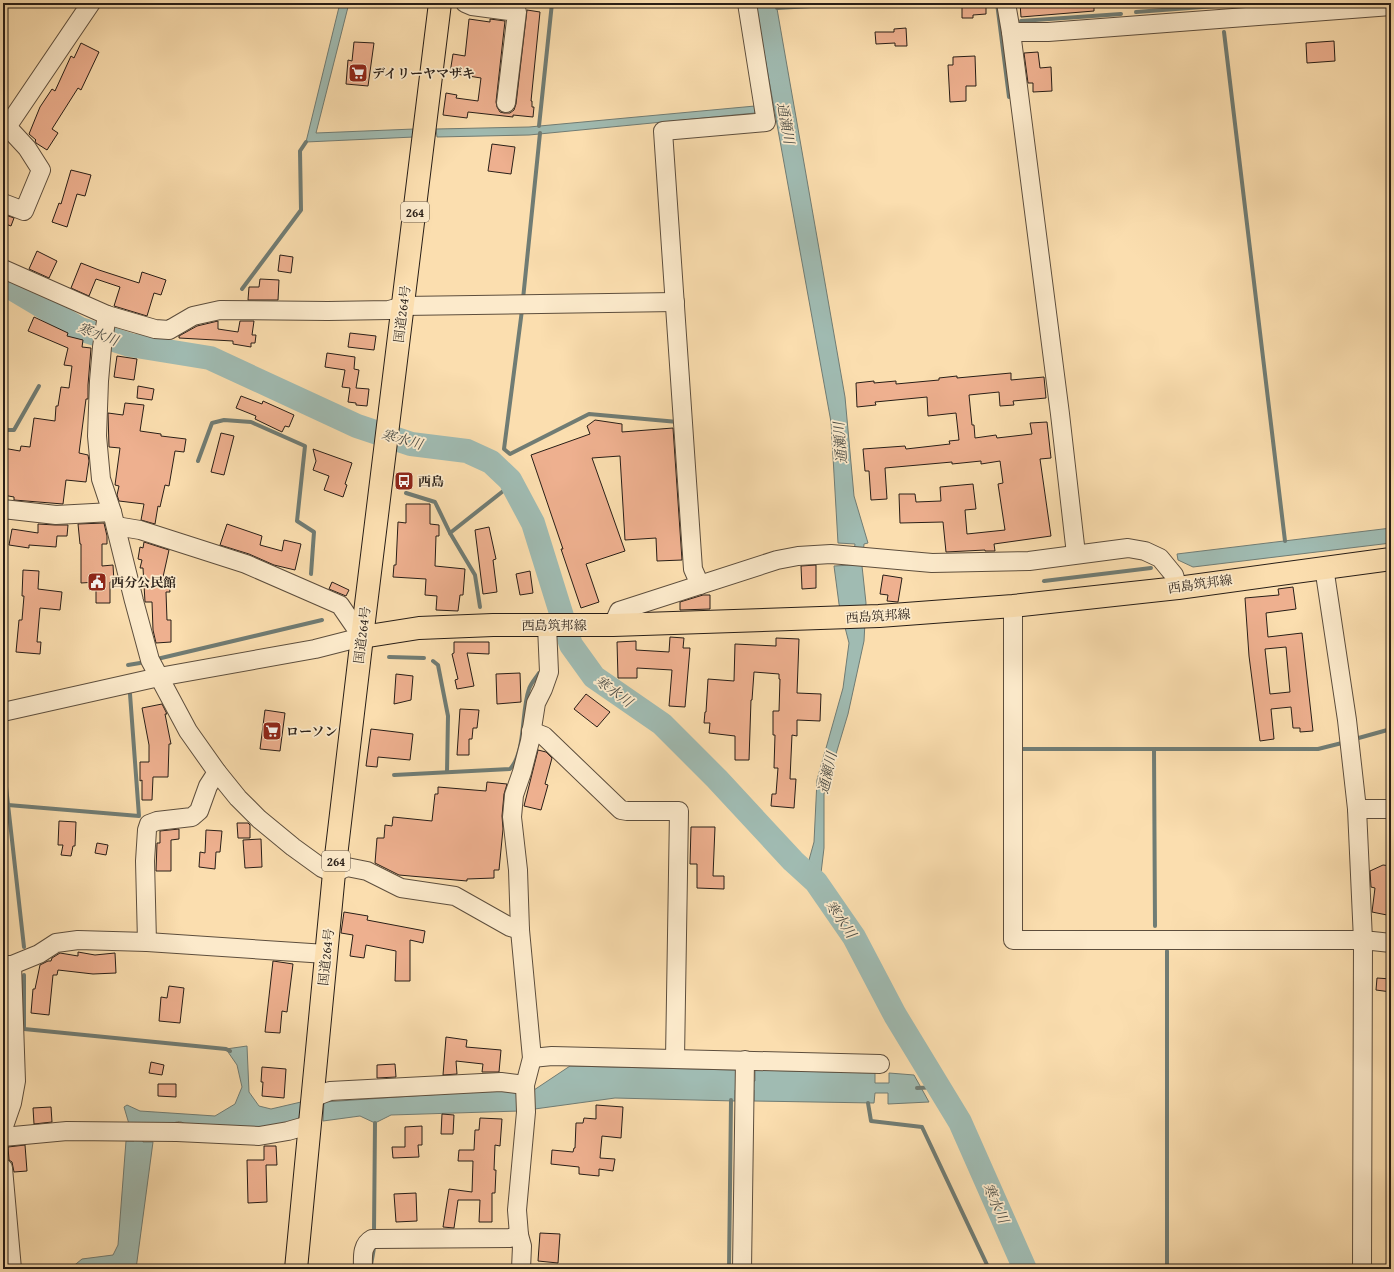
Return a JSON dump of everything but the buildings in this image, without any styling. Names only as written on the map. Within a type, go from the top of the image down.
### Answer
[{"type":"main road","name":"国道264号","points":[[296,1269],[334,872],[440,3]]},
{"type":"main road","name":"西島筑邦線","points":[[362,637],[419,628],[493,625],[581,626],[870,617],[1013,606],[1178,588],[1391,559]]},
{"type":"street","points":[[3,203],[24,211],[41,170],[27,148],[5,125],[91,3]]},
{"type":"street","points":[[466,3],[472,6],[517,8],[506,103]]},
{"type":"street","points":[[700,585],[693,569],[663,131],[766,122],[747,3]]},
{"type":"street","points":[[1006,3],[1059,406],[1076,554]]},
{"type":"street","points":[[1011,32],[1048,32],[1359,6],[1391,6]]},
{"type":"street","points":[[3,269],[106,319],[155,329],[169,330],[193,316],[220,310],[335,311],[389,310],[403,306],[675,302]]},
{"type":"street","points":[[106,319],[98,381],[97,436],[101,479],[114,519],[150,660],[188,731],[217,772],[238,798],[259,819],[293,847],[322,868],[334,872],[347,867],[367,871],[401,888],[455,896],[510,927],[520,930]]},
{"type":"street","points":[[3,510],[114,519],[140,530],[246,564],[340,605],[362,637],[314,649],[159,677],[3,712]]},
{"type":"street","points":[[613,625],[619,611],[776,560],[798,556],[859,556],[932,563],[1029,561],[1128,548],[1145,551],[1160,558],[1174,575],[1178,588]]},
{"type":"street","points":[[1324,567],[1347,720],[1357,809],[1363,940],[1362,1269]]},
{"type":"street","points":[[1013,606],[1013,940],[1363,940],[1391,943]]},
{"type":"street","points":[[521,1269],[522,1246],[519,1235],[517,1210],[526,1112],[525,1088],[532,1058],[520,930],[518,870],[512,817],[514,795],[522,772],[536,703],[549,672],[547,626]]},
{"type":"street","points":[[531,731],[544,736],[621,810],[679,811],[675,1059]]},
{"type":"street","points":[[147,942],[145,861],[147,830],[149,824],[158,821],[192,817],[199,811],[208,786],[217,772]]},
{"type":"street","points":[[1357,809],[1391,809]]},
{"type":"street","points":[[3,1129],[12,1103],[16,1080],[8,965],[39,954],[56,943],[78,940],[147,942],[326,954]]},
{"type":"street","points":[[532,1058],[552,1056],[675,1059],[745,1077],[880,1064]]},
{"type":"street","points":[[742,1269],[745,1077]]},
{"type":"street","points":[[312,1098],[330,1091],[501,1082],[525,1088]]},
{"type":"street","points":[[3,1137],[67,1131],[177,1132],[259,1136],[288,1131],[309,1125]]},
{"type":"street","points":[[3,1168],[12,1269]]},
{"type":"street","points":[[363,1269],[363,1251],[368,1242],[372,1240],[510,1238],[519,1235]]},
{"type":"water","points":[[340,3],[349,3],[316,133],[414,129],[414,137],[306,142]]},
{"type":"water","name":"通瀬川","points":[[755,3],[776,3],[845,397],[854,496],[868,543],[864,544],[862,566],[866,603],[864,641],[848,714],[824,794],[824,848],[821,873],[809,860],[814,842],[817,780],[843,688],[849,643],[839,604],[834,566],[852,565],[855,544],[838,543],[831,422]]},
{"type":"water","points":[[755,106],[755,113],[529,135],[437,137],[436,129],[529,127]]},
{"type":"water","points":[[1391,528],[1391,543],[1193,567],[1178,560],[1177,554]]},
{"type":"water","points":[[247,1046],[249,1092],[259,1106],[271,1109],[301,1102],[300,1120],[260,1130],[188,1126],[182,1122],[167,1125],[143,1124],[143,1142],[153,1142],[136,1269],[56,1269],[71,1268],[82,1259],[113,1255],[118,1245],[126,1141],[134,1141],[135,1124],[129,1124],[124,1107],[127,1105],[140,1111],[215,1116],[235,1104],[242,1087],[237,1065],[226,1049]]},
{"type":"water","points":[[570,1066],[736,1070],[736,1080],[755,1081],[755,1070],[875,1073],[875,1083],[889,1083],[889,1073],[914,1075],[929,1102],[888,1104],[888,1093],[875,1093],[874,1103],[754,1101],[754,1090],[735,1090],[735,1101],[615,1098],[520,1111],[391,1115],[375,1123],[360,1116],[323,1121],[324,1102],[501,1090],[531,1092]]},
{"type":"waterway","points":[[539,126],[552,3]]},
{"type":"waterway","points":[[777,8],[862,3]]},
{"type":"waterway","points":[[997,3],[1009,97]]},
{"type":"waterway","points":[[1136,12],[1255,3]]},
{"type":"waterway","points":[[1021,21],[1121,14]]},
{"type":"waterway","points":[[1224,32],[1285,541]]},
{"type":"waterway","points":[[523,299],[540,133]]},
{"type":"waterway","points":[[242,289],[301,210],[300,151],[306,142]]},
{"type":"waterway","name":"寒水川","points":[[3,283],[80,329],[130,345],[210,358],[357,426],[411,444],[467,451],[491,462],[510,480],[533,523],[571,645],[594,677],[662,724],[717,779],[793,861],[816,882],[854,937],[895,1015],[960,1122],[1025,1269]]},
{"type":"waterway","points":[[522,310],[504,449],[510,454],[589,414],[678,422]]},
{"type":"waterway","points":[[3,430],[14,430],[39,386]]},
{"type":"waterway","points":[[198,461],[212,423],[224,420],[251,422],[305,446],[297,521],[314,532],[311,574]]},
{"type":"waterway","points":[[406,493],[435,502],[450,533],[507,488],[510,480]]},
{"type":"waterway","points":[[450,533],[475,575],[480,607]]},
{"type":"waterway","points":[[1044,581],[1151,568]]},
{"type":"waterway","points":[[157,659],[322,620]]},
{"type":"waterway","points":[[389,657],[424,658]]},
{"type":"waterway","points":[[433,661],[438,665],[448,716],[447,772]]},
{"type":"waterway","points":[[128,665],[140,663]]},
{"type":"waterway","points":[[394,775],[510,769],[519,752],[529,689],[539,673]]},
{"type":"waterway","points":[[8,805],[139,816],[130,694]]},
{"type":"waterway","points":[[1355,739],[1391,729]]},
{"type":"waterway","points":[[1020,749],[1318,749],[1342,743]]},
{"type":"waterway","points":[[1154,749],[1155,926]]},
{"type":"waterway","points":[[3,760],[24,947]]},
{"type":"waterway","points":[[1167,951],[1167,1269]]},
{"type":"waterway","points":[[24,975],[24,1029],[226,1049],[230,1051]]},
{"type":"waterway","points":[[917,1088],[939,1087]]},
{"type":"waterway","points":[[729,1269],[731,1100]]},
{"type":"waterway","points":[[868,1103],[871,1121],[922,1127],[989,1269]]},
{"type":"waterway","points":[[374,1231],[375,1123]]},
{"type":"waterway","points":[[371,1265],[374,1248]]},
{"type":"place","name":"デイリーヤマザキ","points":[[358,73]]},
{"type":"place","name":"西島","points":[[404,481]]},
{"type":"place","name":"西分公民館","points":[[97,582]]},
{"type":"place","name":"ローソン","points":[[272,731]]}]
